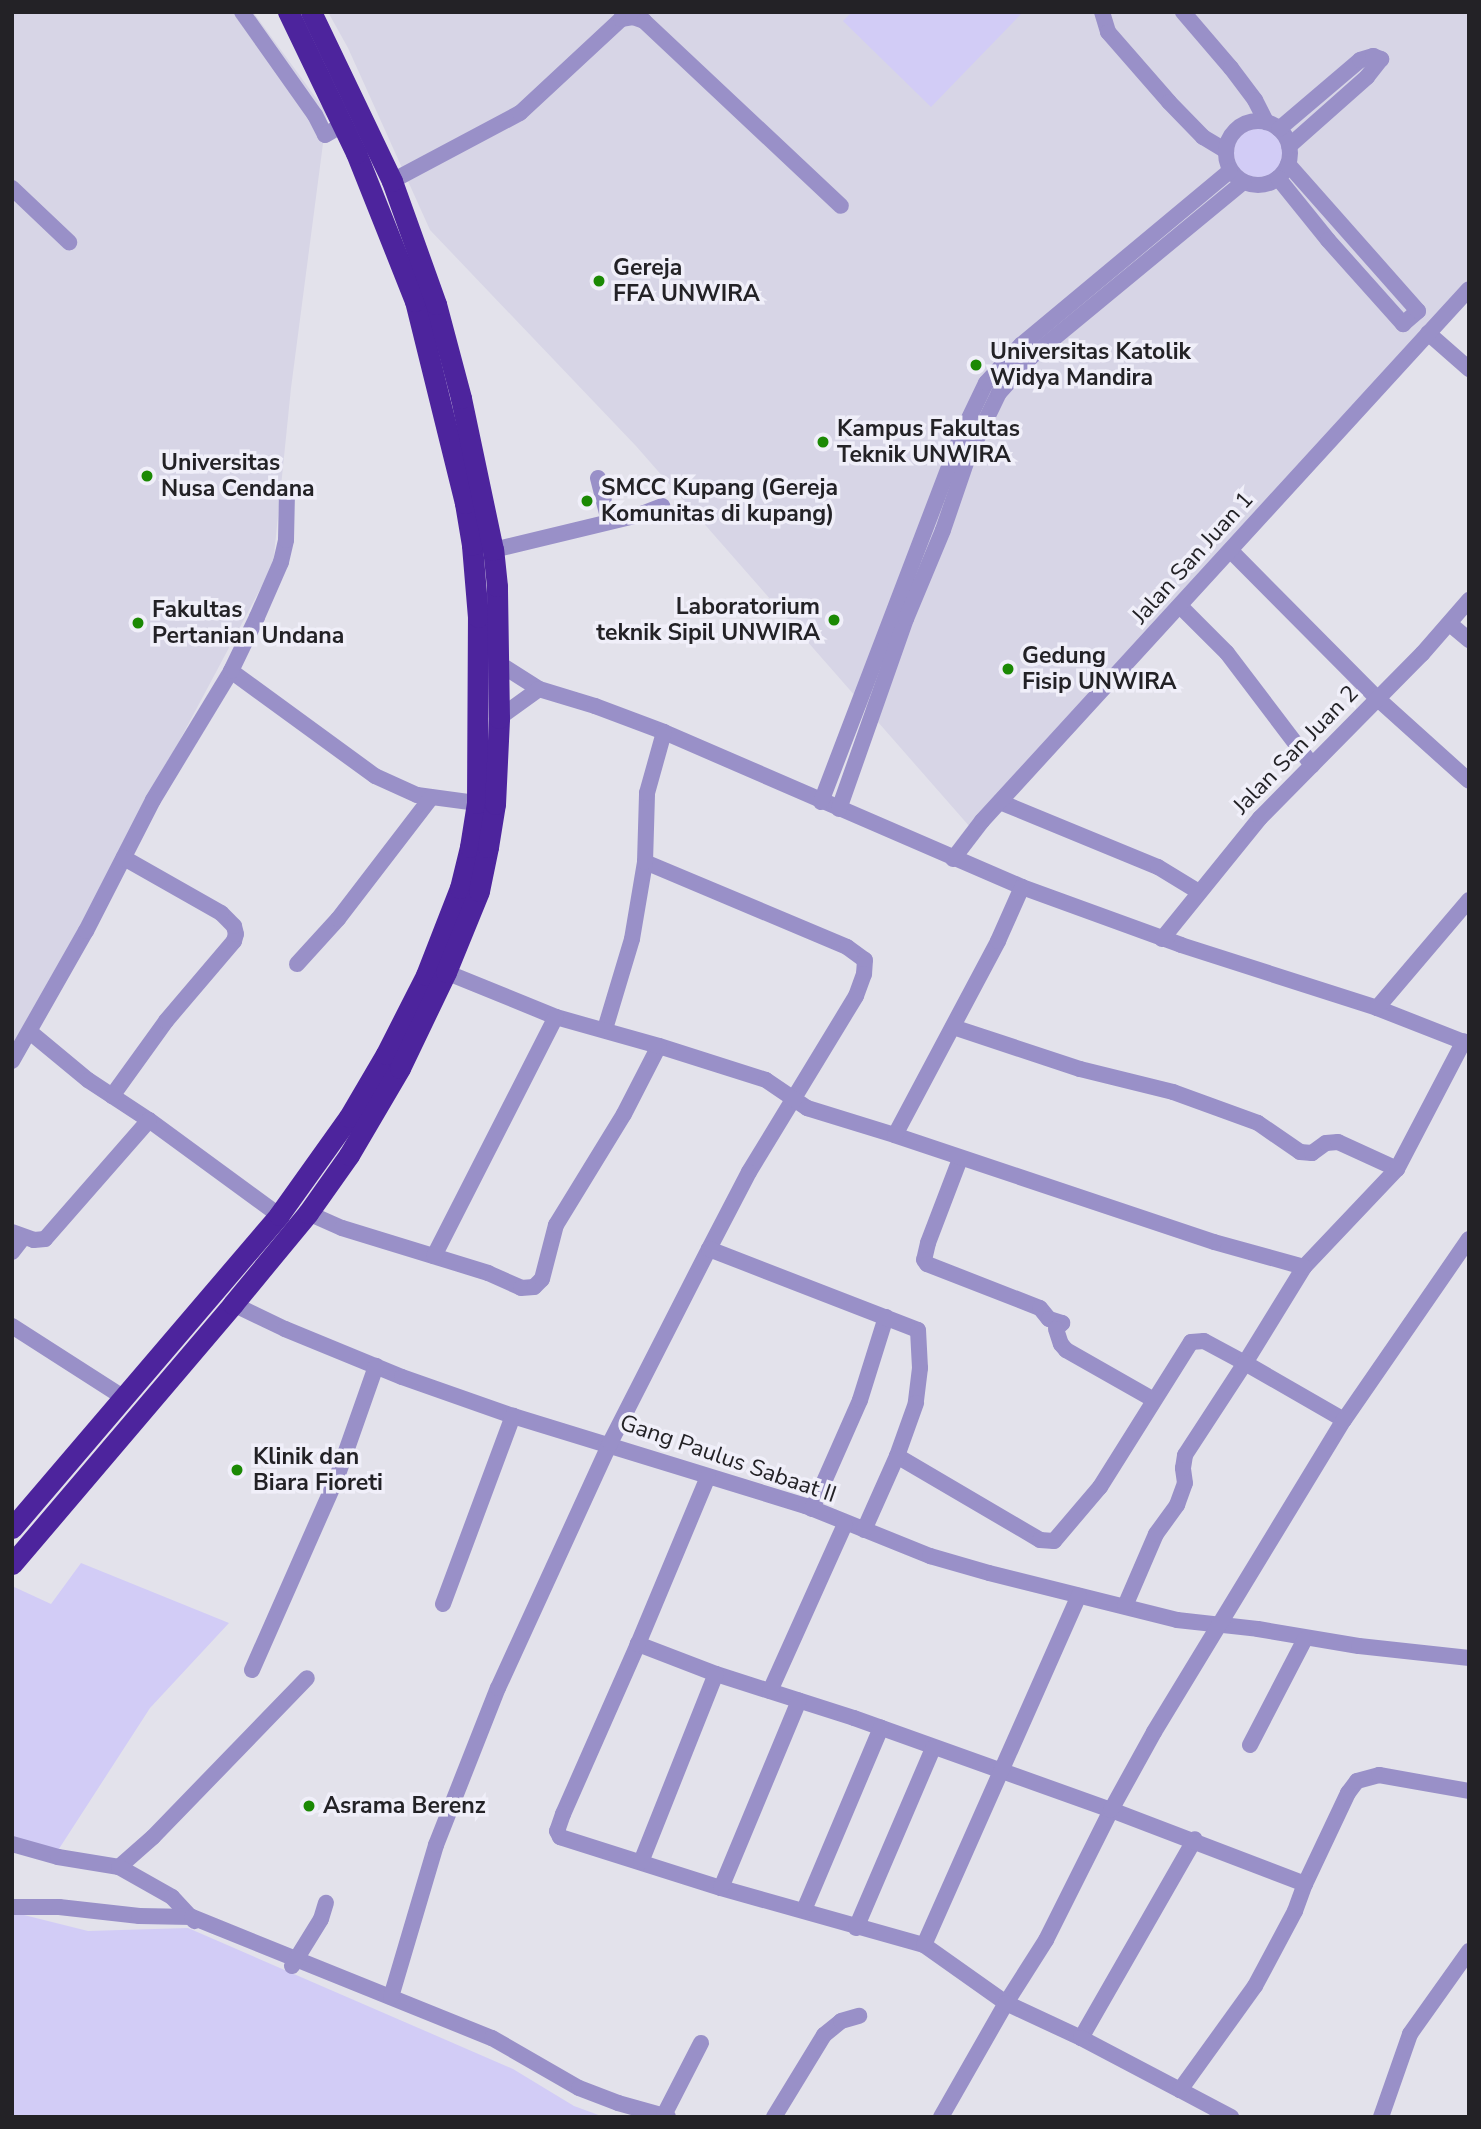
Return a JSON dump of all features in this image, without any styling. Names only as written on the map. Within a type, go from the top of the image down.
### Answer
[{"type":"highway","points":[[12,1564],[308,1213],[375,1113],[446,972],[479,891],[484,869],[495,804],[499,718],[500,664],[493,550],[474,501],[415,301],[344,124],[288,12]]},
{"type":"highway","points":[[12,1528],[279,1215],[349,1117],[386,1054],[426,975],[460,888],[477,803],[478,617],[472,545],[474,501],[454,362],[392,181],[312,12]]},
{"type":"highway","points":[[373,192],[392,181]]},
{"type":"highway","points":[[163,1351],[181,1364]]},
{"type":"street","points":[[242,12],[316,115],[325,135],[344,124]]},
{"type":"street","points":[[1102,12],[1108,32],[1169,102],[1203,136],[1226,151],[1237,176]]},
{"type":"street","points":[[821,802],[962,433],[986,383],[1021,345],[1150,236],[1237,176],[1267,184],[1278,178],[1288,164],[1289,146],[1231,68],[1183,12]]},
{"type":"street","points":[[392,181],[520,113],[621,19],[633,17],[644,21],[841,206]]},
{"type":"street","points":[[1226,151],[1236,129],[1250,122],[1273,125],[1360,60],[1373,56],[1381,59],[1367,77],[1289,146]]},
{"type":"street","points":[[1278,178],[1328,240],[1403,324],[1418,311],[1341,228],[1288,164]]},
{"type":"street","points":[[839,809],[968,457],[999,393],[1031,357],[1162,249],[1237,176]]},
{"type":"street","points":[[12,188],[69,242]]},
{"type":"street","points":[[1328,240],[1341,228]]},
{"type":"street","points":[[1150,236],[1162,249]]},
{"type":"street","name":"Jalan San Juan 1","points":[[953,859],[1000,802],[1469,289]]},
{"type":"street","points":[[1427,333],[1469,369]]},
{"type":"street","points":[[598,478],[609,521]]},
{"type":"street","points":[[12,1061],[153,800],[230,671],[281,562],[286,540],[287,494]]},
{"type":"street","points":[[493,550],[662,506]]},
{"type":"street","points":[[1231,551],[1378,699],[1469,781]]},
{"type":"street","name":"Jalan San Juan 2","points":[[1162,939],[1260,818],[1450,624],[1469,600]]},
{"type":"street","points":[[1180,606],[1227,653],[1312,765]]},
{"type":"street","points":[[1450,624],[1469,640]]},
{"type":"street","points":[[500,664],[539,689],[664,732],[1021,887],[1162,939],[1377,1008],[1466,1042],[1397,1169],[1304,1267],[1185,1455],[1185,1483],[1177,1505],[1156,1534],[1125,1606]]},
{"type":"street","points":[[870,670],[886,676]]},
{"type":"street","points":[[230,671],[375,776],[403,790],[430,799],[477,803]]},
{"type":"street","points":[[499,718],[539,689]]},
{"type":"street","points":[[605,1029],[632,939],[645,862],[647,793],[664,732]]},
{"type":"street","points":[[297,964],[338,919],[430,799]]},
{"type":"street","points":[[1000,802],[1158,867],[1199,892]]},
{"type":"street","points":[[112,1096],[166,1021],[234,941],[236,934],[234,926],[221,913],[124,858]]},
{"type":"street","points":[[391,1997],[436,1845],[467,1762],[523,1630],[610,1443],[749,1172],[856,996],[864,974],[865,960],[847,947],[645,862]]},
{"type":"street","points":[[895,1135],[998,942],[1021,887]]},
{"type":"street","points":[[1377,1008],[1468,901]]},
{"type":"street","points":[[446,972],[556,1017],[605,1029],[766,1080],[794,1102],[960,1159],[1083,1196],[1214,1242],[1304,1267]]},
{"type":"street","points":[[434,1256],[556,1017]]},
{"type":"street","points":[[953,1027],[1080,1069],[1174,1092],[1258,1123],[1300,1152],[1312,1153],[1326,1143],[1338,1142],[1397,1169]]},
{"type":"street","points":[[30,1032],[88,1080],[149,1120],[279,1215]]},
{"type":"street","points":[[308,1213],[342,1228],[488,1273],[529,1289],[540,1283],[556,1225],[624,1114],[659,1046]]},
{"type":"street","points":[[12,1252],[18,1235],[41,1240],[48,1236],[149,1120]]},
{"type":"street","points":[[960,1159],[928,1243],[924,1260],[927,1264],[1040,1308],[1049,1319],[1062,1323],[1056,1329],[1066,1350],[1154,1401]]},
{"type":"street","points":[[944,2116],[1006,2003],[1046,1940],[1111,1810],[1218,1627],[1344,1420],[1469,1239]]},
{"type":"street","points":[[709,1249],[914,1326],[920,1337],[916,1403],[897,1456],[864,1530]]},
{"type":"street","name":"Gang Paulus Sabaat II","points":[[233,1304],[285,1329],[376,1366],[513,1416],[610,1443],[812,1509],[930,1556],[1177,1620],[1218,1627],[1258,1629],[1305,1639],[1469,1658]]},
{"type":"street","points":[[812,1509],[855,1412],[886,1317]]},
{"type":"street","points":[[12,1326],[124,1398]]},
{"type":"street","points":[[897,1456],[1041,1540],[1054,1541],[1093,1497],[1187,1348],[1196,1340],[1245,1363],[1344,1420]]},
{"type":"street","points":[[252,1670],[337,1478],[376,1366]]},
{"type":"street","points":[[443,1604],[513,1416]]},
{"type":"street","points":[[708,1477],[557,1831],[565,1840],[721,1888],[804,1910],[856,1928],[924,1945],[1006,2003],[1081,2038],[1231,2117]]},
{"type":"street","points":[[770,1691],[845,1524]]},
{"type":"street","points":[[924,1945],[999,1770],[1079,1596]]},
{"type":"street","points":[[1250,1745],[1305,1639]]},
{"type":"street","points":[[638,1644],[716,1674],[881,1728],[1195,1839],[1305,1884]]},
{"type":"street","points":[[641,1862],[716,1674]]},
{"type":"street","points":[[119,1867],[153,1837],[307,1678]]},
{"type":"street","points":[[721,1888],[799,1701]]},
{"type":"street","points":[[804,1910],[881,1728]]},
{"type":"street","points":[[856,1928],[933,1748]]},
{"type":"street","points":[[1180,2090],[1255,1986],[1295,1911],[1348,1793],[1362,1778],[1379,1775],[1469,1791]]},
{"type":"street","points":[[1081,2038],[1124,1968],[1195,1839]]},
{"type":"street","points":[[12,1844],[58,1857],[119,1867],[172,1897],[194,1921]]},
{"type":"street","points":[[293,1962],[321,1919],[326,1903]]},
{"type":"street","points":[[12,1906],[59,1906],[89,1914]]},
{"type":"street","points":[[12,1916],[56,1913],[194,1921],[489,2047],[565,2091],[633,2117]]},
{"type":"street","points":[[1381,2117],[1410,2034],[1469,1951]]},
{"type":"street","points":[[293,1962],[391,1997],[492,2038],[579,2088],[618,2103],[666,2116],[701,2043]]},
{"type":"street","points":[[774,2117],[824,2035],[841,2021],[859,2016]]},
{"type":"shaded area","name":"Universitas Nusa Cendana","points":[[12,12],[253,12],[327,113],[291,388],[273,565],[52,980],[12,1047]]},
{"type":"shaded area","name":"Universitas Katolik Widya Mandira","points":[[328,12],[1469,12],[1469,284],[970,827],[636,446],[430,230],[348,48]]},
{"type":"shaded area","points":[[852,12],[1023,12],[931,107],[843,21]]},
{"type":"shaded area","points":[[1258,129],[1275,136],[1282,153],[1275,170],[1258,177],[1241,170],[1234,153],[1241,136]]},
{"type":"shaded area","points":[[81,1563],[229,1623],[150,1708],[55,1855],[12,1838],[12,1586],[51,1604]]},
{"type":"shaded area","points":[[12,1914],[88,1931],[188,1928],[513,2069],[574,2106],[604,2117],[12,2117]]},
{"type":"place","name":"Gereja FFA UNWIRA","points":[[599,281]]},
{"type":"place","name":"Universitas Katolik Widya Mandira","points":[[976,365]]},
{"type":"place","name":"Kampus Fakultas Teknik UNWIRA","points":[[823,442]]},
{"type":"place","name":"Universitas Nusa Cendana","points":[[147,476]]},
{"type":"place","name":"SMCC Kupang (Gereja Komunitas di kupang)","points":[[587,501]]},
{"type":"place","name":"Laboratorium teknik Sipil UNWIRA","points":[[834,620]]},
{"type":"place","name":"Fakultas Pertanian Undana","points":[[138,623]]},
{"type":"place","name":"Gedung Fisip UNWIRA","points":[[1008,669]]},
{"type":"place","name":"Klinik dan Biara Fioreti","points":[[237,1470]]},
{"type":"place","name":"Asrama Berenz","points":[[309,1806]]}]
